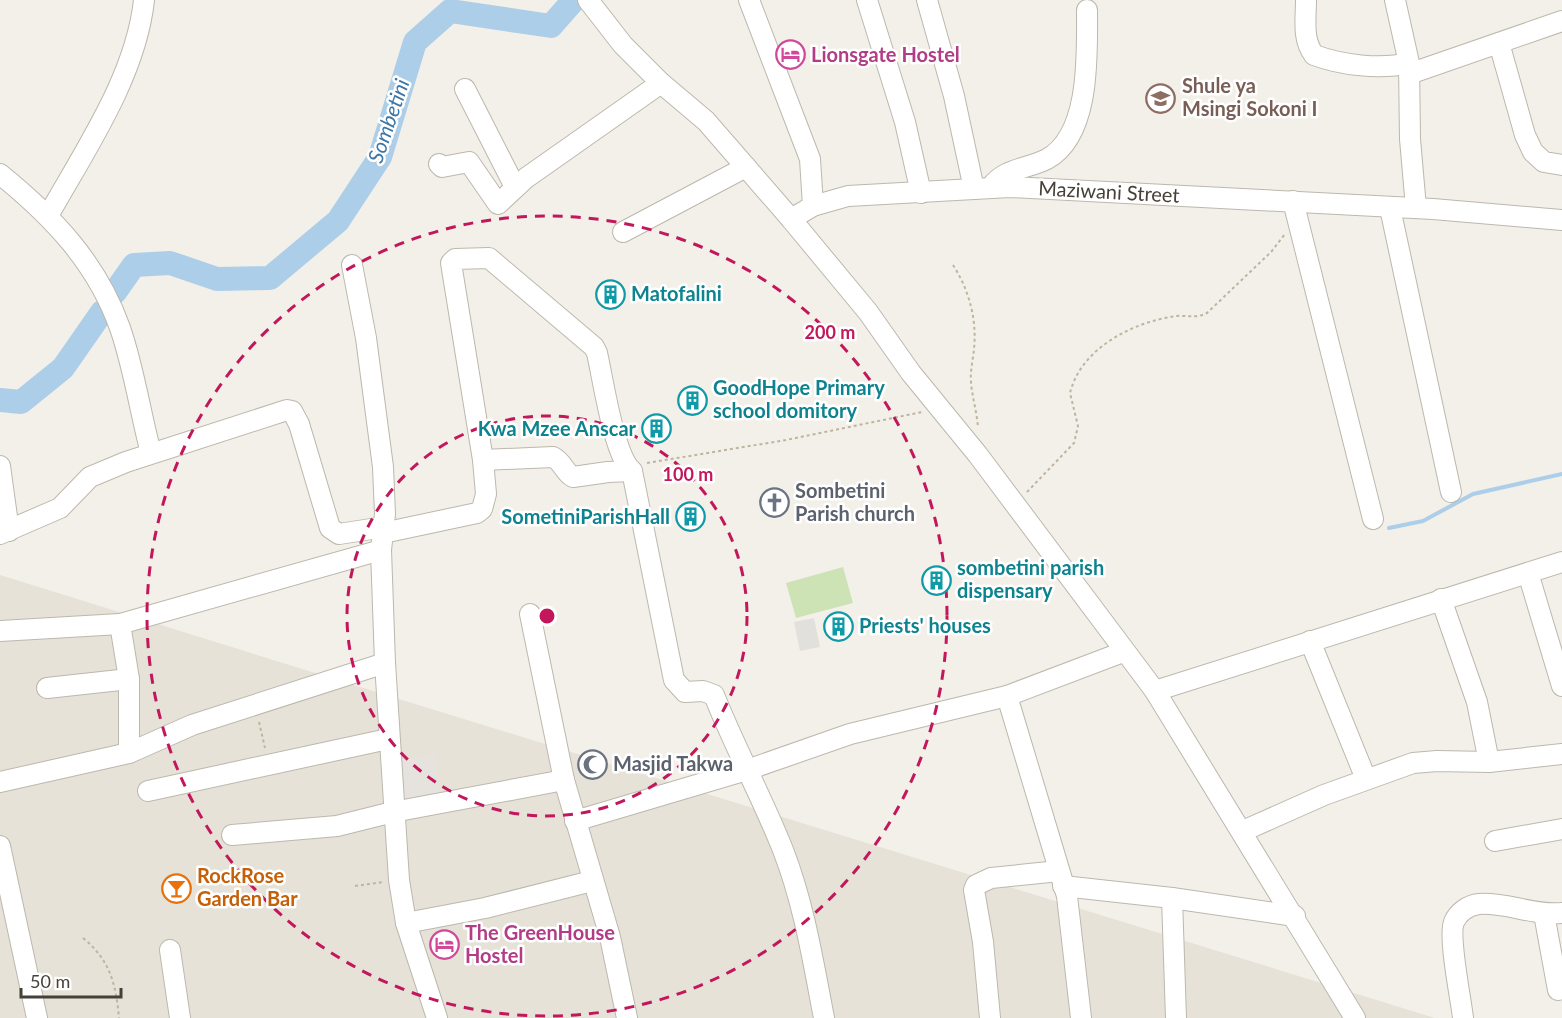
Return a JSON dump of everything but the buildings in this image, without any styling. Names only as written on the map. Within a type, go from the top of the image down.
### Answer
[{"type":"street","points":[[48,216],[119,85],[136,39],[144,0]]},
{"type":"street","points":[[588,0],[623,45],[661,83],[706,121],[791,219],[868,312],[910,373],[978,454],[1123,652],[1155,691],[1295,916],[1355,1018]]},
{"type":"street","points":[[749,0],[810,159],[813,206]]},
{"type":"street","points":[[867,0],[905,122],[921,193]]},
{"type":"street","points":[[927,0],[982,188],[1006,173],[1049,158],[1071,138],[1079,112],[1086,62],[1087,10]]},
{"type":"street","points":[[1306,0],[1305,28],[1308,47],[1314,55],[1350,63],[1409,68],[1498,43],[1562,21]]},
{"type":"street","points":[[1395,0],[1409,68],[1410,139],[1425,209]]},
{"type":"street","points":[[1498,43],[1525,135],[1533,152],[1544,162],[1562,165]]},
{"type":"street","points":[[439,164],[442,167],[469,162],[498,204],[515,187],[661,83]]},
{"type":"street","points":[[465,89],[515,187]]},
{"type":"street","points":[[623,232],[746,168]]},
{"type":"street","points":[[0,174],[48,216],[86,260],[104,291],[125,344],[151,453]]},
{"type":"street","name":"Maziwani Street","points":[[791,219],[813,206],[848,196],[982,188],[1295,209],[1425,209],[1562,220]]},
{"type":"street","points":[[1390,208],[1451,492]]},
{"type":"street","points":[[1295,209],[1373,519]]},
{"type":"street","points":[[0,631],[120,624],[383,537],[480,511],[486,494],[483,460],[451,263],[455,259],[493,260],[594,347],[616,440],[629,469],[674,680],[685,692],[708,692],[714,695],[783,851],[802,908],[824,1018]]},
{"type":"street","points":[[352,264],[366,338],[385,495],[383,537],[385,663],[388,739],[399,880],[406,923],[437,1018]]},
{"type":"street","points":[[0,466],[4,532],[60,508],[90,477],[151,453],[281,411],[292,411],[299,424],[330,528],[339,534],[383,537]]},
{"type":"street","points":[[483,460],[553,457],[562,461],[568,474],[573,477],[629,469]]},
{"type":"street","points":[[1155,691],[1562,562]]},
{"type":"street","points":[[1528,573],[1562,686]]},
{"type":"street","points":[[1441,599],[1477,702],[1489,762]]},
{"type":"street","points":[[530,614],[564,780],[574,821],[610,937],[627,1018]]},
{"type":"street","points":[[120,624],[129,679],[129,753]]},
{"type":"street","points":[[1310,641],[1366,779]]},
{"type":"street","points":[[574,821],[747,770],[866,729],[1007,696],[1123,652]]},
{"type":"street","points":[[0,782],[129,753],[192,725],[385,663]]},
{"type":"street","points":[[47,688],[129,679]]},
{"type":"street","points":[[1007,696],[1061,878],[1081,1018]]},
{"type":"street","points":[[148,791],[388,739]]},
{"type":"street","points":[[1243,831],[1366,779],[1424,761],[1489,762],[1562,754]]},
{"type":"street","points":[[232,835],[317,829],[393,812],[564,780]]},
{"type":"street","points":[[1495,841],[1562,828]]},
{"type":"street","points":[[0,846],[37,1018]]},
{"type":"street","points":[[990,1018],[983,942],[974,890],[976,885],[992,878],[1061,878],[1172,898],[1295,916]]},
{"type":"street","points":[[406,923],[485,908],[592,881]]},
{"type":"street","points":[[1172,898],[1176,1018]]},
{"type":"street","points":[[1463,1018],[1452,932],[1459,914],[1467,907],[1479,904],[1553,914],[1558,990]]},
{"type":"street","points":[[170,950],[180,1018]]},
{"type":"path","points":[[1014,505],[1074,443],[1078,426],[1070,393],[1090,357],[1114,336],[1128,333],[1150,322],[1178,316],[1199,317],[1207,314],[1271,252],[1295,209]]},
{"type":"path","points":[[953,265],[963,281],[972,306],[975,328],[971,382],[977,405],[978,454]]},
{"type":"path","points":[[629,469],[940,408]]},
{"type":"path","points":[[258,719],[269,766]]},
{"type":"path","points":[[355,886],[399,880]]},
{"type":"path","points":[[83,938],[105,958],[119,1018]]},
{"type":"shaded area","points":[[0,575],[386,695],[1435,1018],[0,1018]]},
{"type":"shaded area","points":[[814,618],[820,647],[800,651],[794,622]]},
{"type":"shaded area","points":[[436,754],[440,798],[400,805],[398,761]]},
{"type":"green space","points":[[843,567],[853,603],[796,618],[786,583]]},
{"type":"waterway","name":"Sombetini","points":[[115,292],[134,265],[170,263],[217,279],[270,278],[338,221],[380,157],[415,42],[450,11],[551,26],[573,1]]},
{"type":"waterway","name":"Sombetini","points":[[0,400],[21,402],[63,368],[102,312]]},
{"type":"waterway","points":[[1389,528],[1423,521],[1473,494],[1562,474]]},
{"type":"place","name":"Lionsgate Hostel","points":[[790,55]]},
{"type":"place","name":"Shule ya Msingi Sokoni I","points":[[1161,98]]},
{"type":"place","name":"Matofalini","points":[[610,294]]},
{"type":"place","name":"GoodHope Primary school domitory","points":[[692,400]]},
{"type":"place","name":"Kwa Mzee Anscar","points":[[657,429]]},
{"type":"place","name":"Sombetini Parish church","points":[[774,503]]},
{"type":"place","name":"SometiniParishHall","points":[[691,517]]},
{"type":"place","name":"sombetini parish dispensary","points":[[936,580]]},
{"type":"place","name":"Priests' houses","points":[[838,626]]},
{"type":"place","name":"Masjid Takwa","points":[[592,764]]},
{"type":"place","name":"RockRose Garden Bar","points":[[176,888]]},
{"type":"place","name":"The GreenHouse Hostel","points":[[444,944]]}]
